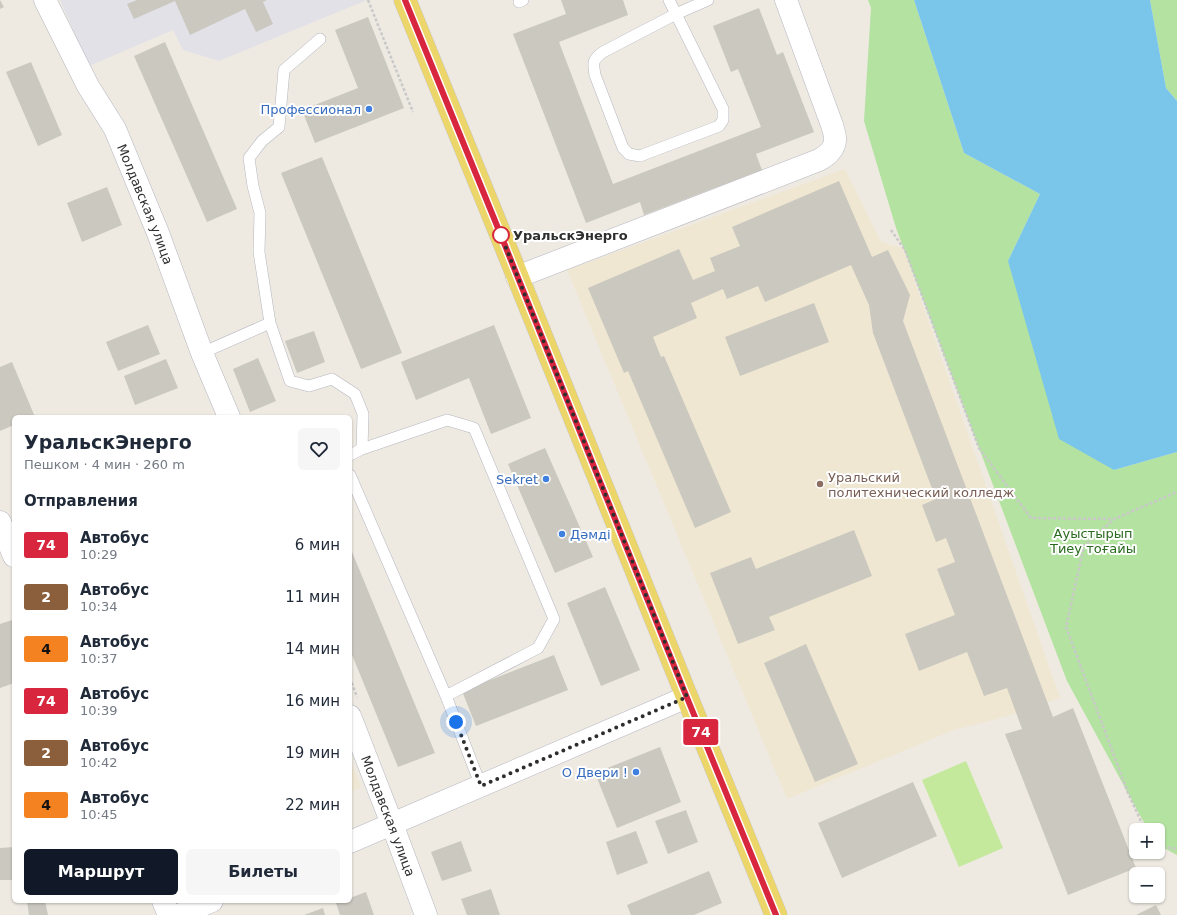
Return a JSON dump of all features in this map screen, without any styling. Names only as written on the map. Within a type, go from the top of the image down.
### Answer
[{"type":"main road","points":[[405,0],[776,915]]},
{"type":"street","name":"Молдавская улица","points":[[44,0],[88,86],[115,129],[158,233],[202,353],[228,415]]},
{"type":"street","points":[[517,277],[826,156],[832,149],[835,139],[832,125],[786,0]]},
{"type":"street","points":[[0,522],[12,551]]},
{"type":"street","points":[[352,841],[687,697]]},
{"type":"street","name":"Молдавская улица","points":[[352,721],[426,915]]},
{"type":"street","points":[[164,903],[169,915]]},
{"type":"street","points":[[179,915],[207,903]]},
{"type":"lane","points":[[669,0],[676,14],[723,109],[723,120],[719,126],[640,156],[629,154],[623,148],[595,75],[593,64],[595,58],[603,52],[676,14],[708,0]]},
{"type":"lane","points":[[320,39],[284,70],[278,127],[262,141],[249,158],[253,186],[260,213],[259,252],[270,323],[290,381],[309,386],[332,378],[355,394],[363,414],[362,449]]},
{"type":"lane","points":[[202,353],[270,323]]},
{"type":"lane","points":[[352,454],[362,449],[447,420],[474,428],[554,619],[538,648],[446,696]]},
{"type":"lane","points":[[352,480],[446,696],[481,786]]},
{"type":"path","points":[[368,0],[413,112]]},
{"type":"path","points":[[891,230],[904,250],[979,448],[1031,518],[1114,519]]},
{"type":"path","points":[[1142,823],[1128,793],[1066,627],[1084,546],[1114,519],[1177,492]]},
{"type":"path","points":[[1165,847],[1177,849]]},
{"type":"shaded area","points":[[60,0],[367,0],[219,61],[183,50],[173,30],[89,66]]},
{"type":"shaded area","name":"Уральский политехнический колледж","points":[[845,169],[881,242],[903,248],[1060,698],[1008,716],[954,730],[787,799],[567,270]]},
{"type":"shaded area","points":[[352,765],[361,787],[352,791]]},
{"type":"green space","name":"Ауыстырып Тиеу тоғайы","points":[[868,0],[914,0],[964,153],[1040,194],[1008,261],[1114,470],[1177,452],[1177,855],[1165,849],[1165,823],[1144,823],[1067,681],[896,228],[864,121],[871,8]]},
{"type":"green space","points":[[1150,0],[1177,0],[1177,101],[1166,88]]},
{"type":"green space","points":[[966,761],[1003,848],[959,867],[922,780]]},
{"type":"water","points":[[914,0],[1150,0],[1166,88],[1177,101],[1177,452],[1114,470],[1059,439],[1008,261],[1040,194],[964,153]]},
{"type":"building","points":[[0,0],[4,7],[0,9]]},
{"type":"building","points":[[137,0],[267,0],[263,2],[273,24],[256,32],[245,9],[190,35],[175,1],[134,19],[127,4]]},
{"type":"building","points":[[561,0],[623,0],[628,15],[559,42],[613,184],[761,127],[738,69],[731,72],[713,26],[759,8],[777,55],[783,52],[814,132],[756,154],[762,170],[644,215],[640,202],[586,223],[513,34],[566,14]]},
{"type":"building","points":[[368,17],[404,108],[315,143],[302,110],[358,88],[335,30]]},
{"type":"building","points":[[165,42],[237,209],[207,222],[134,56]]},
{"type":"building","points":[[31,62],[62,135],[38,146],[6,72]]},
{"type":"building","points":[[322,157],[402,353],[361,369],[281,173]]},
{"type":"building","points":[[839,181],[872,257],[888,250],[910,295],[903,321],[1053,717],[1073,708],[1129,850],[1129,859],[1132,859],[1136,867],[1129,867],[1129,871],[1068,895],[1005,734],[1022,729],[1007,688],[984,696],[967,652],[919,671],[905,634],[955,615],[937,569],[955,562],[946,538],[936,542],[922,505],[936,499],[873,333],[869,305],[851,265],[765,302],[758,286],[727,299],[723,289],[691,303],[697,318],[653,337],[661,357],[664,356],[731,512],[695,528],[628,371],[624,373],[588,288],[679,249],[693,280],[715,271],[710,258],[740,246],[732,227]]},
{"type":"building","points":[[107,187],[122,225],[82,242],[67,203]]},
{"type":"building","points":[[814,303],[829,342],[740,376],[725,337]]},
{"type":"building","points":[[148,325],[160,354],[118,371],[106,342]]},
{"type":"building","points":[[494,325],[531,418],[491,434],[469,378],[416,400],[401,362]]},
{"type":"building","points":[[314,331],[325,362],[297,373],[285,341]]},
{"type":"building","points":[[258,358],[276,401],[250,412],[233,369]]},
{"type":"building","points":[[166,359],[178,388],[135,405],[124,376]]},
{"type":"building","points":[[12,362],[34,415],[12,415],[12,426],[0,431],[0,367]]},
{"type":"building","points":[[545,448],[593,557],[555,573],[508,464]]},
{"type":"building","points":[[854,530],[872,576],[769,617],[775,630],[738,644],[710,573],[751,557],[756,569]]},
{"type":"building","points":[[352,552],[435,753],[398,767],[352,655]]},
{"type":"building","points":[[605,587],[640,670],[601,686],[567,603]]},
{"type":"building","points":[[12,620],[12,684],[0,688],[0,624]]},
{"type":"building","points":[[806,644],[858,764],[815,782],[764,663]]},
{"type":"building","points":[[554,655],[568,690],[476,726],[462,691]]},
{"type":"building","points":[[660,747],[681,802],[617,828],[595,773]]},
{"type":"building","points":[[913,782],[937,836],[842,878],[818,823]]},
{"type":"building","points":[[686,810],[698,842],[668,854],[655,821]]},
{"type":"building","points":[[636,831],[648,863],[617,875],[606,842]]},
{"type":"building","points":[[461,841],[472,871],[442,881],[431,852]]},
{"type":"building","points":[[12,847],[12,880],[0,880],[0,848]]},
{"type":"building","points":[[709,871],[722,903],[694,915],[631,915],[627,905]]},
{"type":"building","points":[[491,889],[500,915],[467,915],[461,899]]},
{"type":"building","points":[[366,892],[374,915],[340,915],[336,903],[352,903],[352,897]]},
{"type":"building","points":[[27,903],[45,903],[48,915],[29,915]]},
{"type":"building","points":[[1156,905],[1161,915],[1136,915]]},
{"type":"building","points":[[323,908],[325,915],[304,915]]},
{"type":"bus line","name":"74","points":[[405,0],[776,915]]},
{"type":"place","name":"Профессионал","points":[[369,109]]},
{"type":"place","name":"УральскЭнерго","points":[[501,235]]},
{"type":"place","name":"Sekret","points":[[546,479]]},
{"type":"place","name":"Уральский политехнический колледж","points":[[820,484]]},
{"type":"place","name":"Дəмді","points":[[562,534]]},
{"type":"place","name":"О Двери !","points":[[636,772]]},
{"type":"route","points":[[456,722],[481,786],[687,697],[500,233],[501,235]]}]
